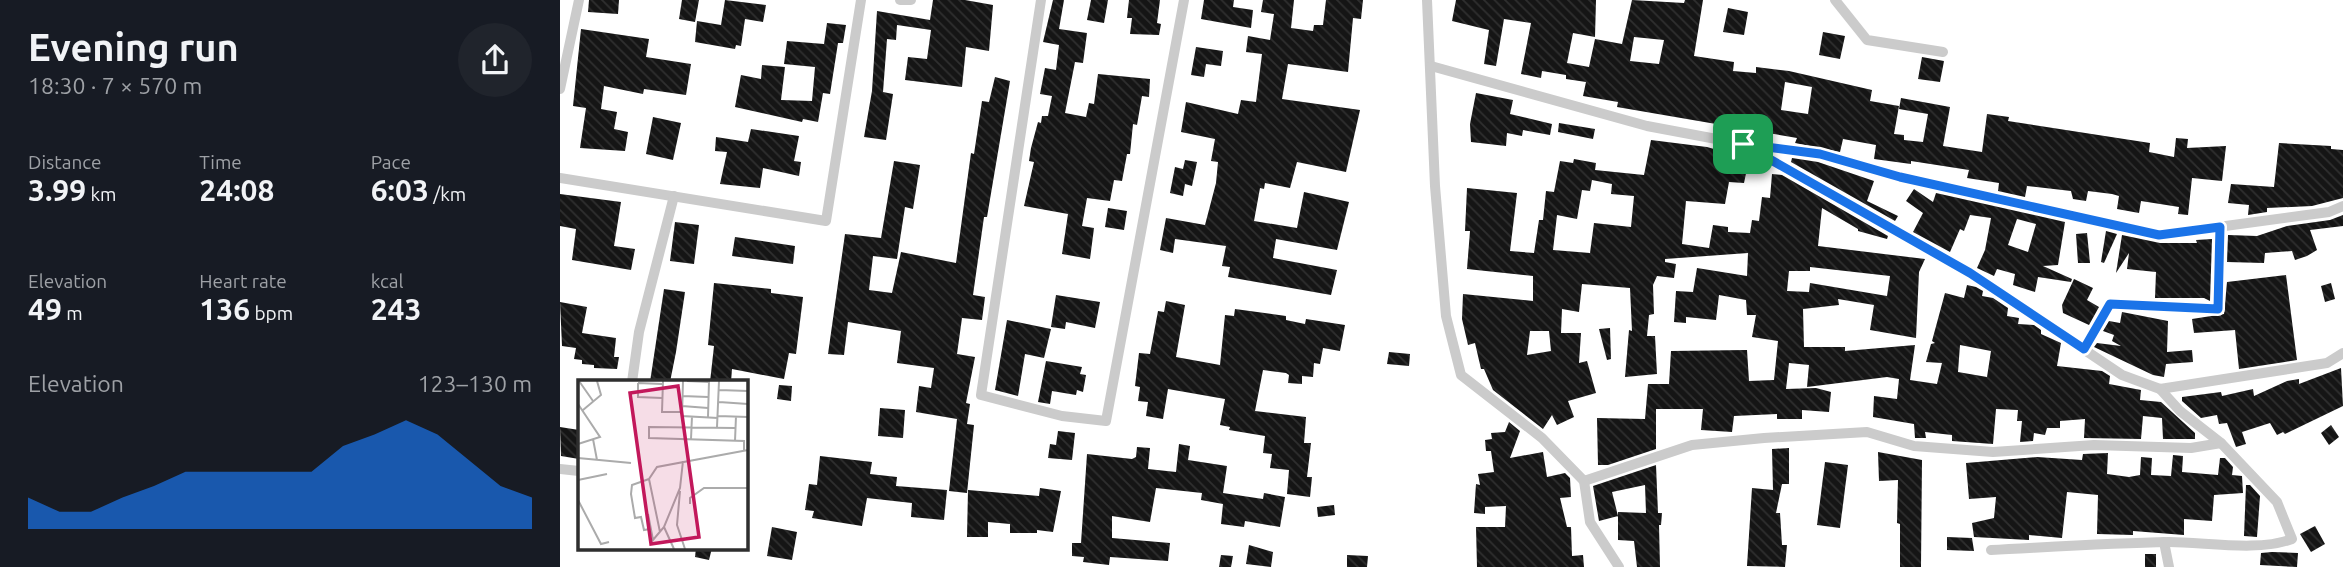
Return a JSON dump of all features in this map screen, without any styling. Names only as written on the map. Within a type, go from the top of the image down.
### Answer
[{"type":"street","points":[[560,89],[579,0]]},
{"type":"street","points":[[560,177],[826,221],[861,0]]},
{"type":"street","points":[[900,0],[911,0]]},
{"type":"street","points":[[1041,0],[981,395],[1062,416],[1105,421],[1184,0]]},
{"type":"street","points":[[1427,0],[1435,187],[1446,316],[1461,375],[1542,438],[1584,481],[1590,522],[1619,567]]},
{"type":"street","points":[[1835,0],[1867,40],[1943,52]]},
{"type":"street","points":[[1431,66],[1647,126],[1743,144],[1820,154],[1900,177],[2159,235],[2329,212],[2343,206]]},
{"type":"street","points":[[1743,144],[1970,273],[2122,375],[2160,389],[2180,411],[2221,443],[2277,502],[2292,539],[2282,543],[2245,546],[2164,542],[1991,550]]},
{"type":"street","points":[[632,380],[639,332],[674,196]]},
{"type":"street","points":[[2084,349],[2110,304],[2218,309],[2220,227]]},
{"type":"street","points":[[2160,389],[2327,363],[2343,353]]},
{"type":"street","points":[[1584,481],[1692,445],[1764,438],[1867,432],[1914,446],[1993,452],[2094,445],[2191,448],[2221,443]]},
{"type":"street","points":[[560,469],[578,471]]},
{"type":"street","points":[[2164,542],[2169,567]]},
{"type":"building","points":[[589,0],[619,0],[618,14],[588,12]]},
{"type":"building","points":[[682,0],[699,0],[695,22],[679,19]]},
{"type":"building","points":[[725,0],[766,5],[763,22],[745,19],[741,46],[736,45],[735,49],[695,42],[697,21],[721,25]]},
{"type":"building","points":[[933,0],[965,0],[993,5],[989,51],[966,47],[962,87],[905,80],[908,57],[927,59],[931,30],[897,25],[896,40],[887,39],[883,92],[893,94],[886,140],[864,137],[872,91],[877,11],[930,20]]},
{"type":"building","points":[[1053,0],[1064,0],[1059,29],[1087,33],[1083,63],[1075,62],[1065,113],[1086,117],[1089,103],[1094,104],[1098,74],[1150,79],[1149,97],[1142,96],[1137,125],[1133,124],[1130,154],[1127,154],[1122,181],[1114,180],[1110,201],[1087,198],[1082,226],[1094,228],[1090,259],[1062,254],[1068,214],[1024,206],[1034,162],[1029,161],[1031,148],[1038,122],[1041,123],[1042,116],[1048,116],[1052,96],[1040,94],[1045,68],[1056,70],[1059,45],[1043,42]]},
{"type":"building","points":[[1091,0],[1108,0],[1104,23],[1087,20]]},
{"type":"building","points":[[1129,0],[1160,0],[1157,23],[1161,24],[1159,35],[1130,34],[1132,18],[1127,18]]},
{"type":"building","points":[[1204,0],[1234,0],[1233,7],[1253,10],[1251,28],[1201,19]]},
{"type":"building","points":[[1263,0],[1294,0],[1291,28],[1313,31],[1314,25],[1323,25],[1326,0],[1363,0],[1361,19],[1353,18],[1348,72],[1288,64],[1282,99],[1360,110],[1346,172],[1297,162],[1290,188],[1265,183],[1264,189],[1260,188],[1254,221],[1297,228],[1304,192],[1349,202],[1337,250],[1276,239],[1273,258],[1337,270],[1331,295],[1228,277],[1230,267],[1222,266],[1226,246],[1175,239],[1173,253],[1160,250],[1166,218],[1205,225],[1216,183],[1218,162],[1211,161],[1215,139],[1181,132],[1186,102],[1238,114],[1241,100],[1256,102],[1262,54],[1246,52],[1248,36],[1270,40],[1274,14],[1261,12]]},
{"type":"building","points":[[1456,0],[1596,0],[1595,37],[1573,33],[1567,63],[1589,67],[1595,39],[1622,44],[1632,0],[1684,3],[1685,0],[1703,0],[1694,56],[1734,62],[1733,71],[1756,73],[1756,67],[1789,71],[1872,90],[1870,101],[1899,106],[1894,134],[1904,135],[1904,140],[1923,142],[1928,114],[1899,109],[1901,98],[1950,107],[1943,146],[1982,152],[1987,114],[2009,117],[2008,121],[2150,143],[2149,152],[2174,157],[2176,138],[2188,139],[2187,148],[2226,146],[2222,181],[2192,178],[2188,215],[2178,214],[2179,207],[2141,201],[2139,213],[2117,209],[2119,196],[2088,191],[2086,201],[2073,199],[2071,191],[2027,186],[2025,197],[1998,191],[1999,183],[1967,178],[1969,170],[1911,161],[1911,164],[1874,159],[1876,145],[1843,139],[1840,152],[1795,143],[1797,138],[1617,107],[1618,102],[1583,96],[1586,82],[1566,79],[1566,75],[1542,71],[1541,78],[1521,74],[1531,23],[1504,19],[1496,66],[1484,64],[1489,30],[1452,21]],"holes":[[[1634,37],[1664,40],[1659,64],[1630,61]],[[1785,82],[1812,87],[1808,114],[1781,110]]]},
{"type":"building","points":[[1728,8],[1748,12],[1744,35],[1723,32]]},
{"type":"building","points":[[827,23],[846,25],[843,43],[838,43],[830,94],[823,93],[818,122],[803,119],[802,122],[735,107],[741,75],[761,79],[762,65],[785,67],[781,100],[812,101],[815,67],[784,64],[787,41],[824,44]]},
{"type":"building","points":[[581,29],[649,39],[646,57],[691,64],[686,95],[644,89],[643,94],[604,86],[601,109],[617,112],[614,129],[628,132],[625,151],[580,148],[586,108],[573,106]]},
{"type":"building","points":[[1823,32],[1845,36],[1840,59],[1819,55]]},
{"type":"building","points":[[1196,47],[1223,51],[1221,66],[1206,64],[1204,77],[1191,75]]},
{"type":"building","points":[[1922,57],[1944,61],[1940,82],[1918,79]]},
{"type":"building","points":[[995,77],[1010,81],[987,217],[984,217],[973,295],[985,297],[982,320],[962,318],[957,354],[975,357],[966,403],[970,404],[967,424],[974,425],[967,493],[949,491],[957,419],[916,412],[919,386],[931,388],[934,368],[897,363],[901,331],[848,322],[844,355],[828,354],[845,234],[881,238],[894,161],[920,165],[913,209],[905,207],[897,259],[873,256],[869,290],[892,293],[901,252],[956,263],[971,153],[974,154],[982,101],[989,102]]},
{"type":"building","points":[[1476,93],[1513,100],[1510,114],[1552,124],[1550,135],[1523,130],[1522,136],[1507,133],[1506,146],[1471,142],[1470,124]]},
{"type":"building","points":[[653,117],[681,123],[673,160],[646,154]]},
{"type":"building","points":[[1559,123],[1595,129],[1593,139],[1558,132]]},
{"type":"building","points":[[751,129],[799,136],[794,161],[801,162],[799,176],[763,168],[760,188],[720,184],[727,152],[715,151],[716,137],[748,142]]},
{"type":"building","points":[[1651,140],[1707,147],[1749,159],[1744,183],[1729,182],[1725,204],[1686,201],[1682,244],[1709,248],[1713,225],[1728,227],[1728,232],[1750,233],[1752,220],[1759,221],[1762,197],[1770,198],[1772,174],[1782,175],[1888,236],[1887,239],[1858,231],[1822,208],[1818,246],[1925,259],[1919,272],[1916,338],[1870,330],[1874,305],[1838,299],[1839,305],[1803,309],[1804,347],[1845,347],[1845,351],[1915,345],[1910,380],[1937,384],[1942,363],[1926,362],[1931,344],[1935,343],[1932,341],[1945,293],[1964,298],[1967,285],[1976,287],[1983,291],[1982,296],[1993,298],[2008,308],[2007,316],[2019,318],[2018,324],[2034,325],[2041,330],[2041,334],[2061,343],[2057,366],[2102,371],[2110,376],[2109,384],[2141,390],[2140,400],[2161,402],[2195,433],[2195,439],[2163,439],[2162,418],[2143,416],[2141,439],[2084,438],[2085,419],[2060,421],[2060,428],[2047,428],[2045,435],[2034,433],[2033,441],[2020,442],[2022,421],[2017,421],[2018,410],[1996,409],[1993,444],[1952,441],[1952,435],[1925,432],[1926,438],[1915,438],[1914,424],[1873,417],[1874,396],[1897,399],[1899,379],[1887,377],[1807,387],[1809,365],[1789,363],[1786,389],[1816,388],[1831,392],[1829,412],[1802,410],[1802,419],[1777,419],[1777,414],[1734,416],[1732,432],[1701,430],[1703,409],[1656,409],[1656,449],[1608,465],[1598,465],[1597,418],[1645,419],[1648,384],[1669,384],[1671,351],[1747,350],[1749,381],[1774,380],[1778,341],[1752,337],[1756,315],[1747,315],[1746,300],[1719,295],[1716,320],[1686,317],[1686,323],[1674,322],[1676,291],[1693,292],[1697,268],[1747,276],[1748,253],[1665,259],[1665,262],[1676,264],[1674,278],[1657,276],[1653,285],[1654,314],[1649,315],[1647,336],[1655,336],[1657,374],[1625,377],[1629,330],[1632,331],[1630,288],[1582,284],[1579,312],[1562,309],[1561,333],[1581,333],[1579,363],[1587,361],[1596,393],[1568,401],[1574,417],[1557,425],[1552,415],[1543,429],[1493,390],[1484,369],[1481,369],[1475,343],[1468,345],[1462,319],[1463,294],[1533,301],[1533,276],[1467,269],[1470,231],[1465,231],[1467,188],[1517,193],[1510,251],[1534,253],[1539,220],[1543,220],[1546,191],[1554,192],[1560,161],[1573,163],[1574,159],[1596,163],[1595,170],[1644,175]],"holes":[[[1592,180],[1612,184],[1611,194],[1634,196],[1631,227],[1594,223],[1590,253],[1553,250],[1557,215],[1577,219],[1582,190],[1590,191]],[[1810,267],[1890,276],[1887,296],[1810,283],[1809,292],[1787,291],[1789,271],[1810,271]],[[1530,331],[1549,331],[1551,351],[1527,355]],[[1960,345],[1991,351],[1987,377],[1958,372]]]},
{"type":"building","points":[[2279,143],[2331,146],[2331,149],[2343,150],[2343,198],[2312,206],[2267,208],[2267,212],[2248,215],[2249,205],[2228,203],[2231,184],[2274,187]]},
{"type":"building","points":[[1792,158],[1818,162],[1874,181],[1867,201],[1898,216],[1895,221],[1791,162]]},
{"type":"building","points":[[1185,160],[1197,162],[1192,186],[1185,184],[1183,196],[1170,193],[1175,167],[1183,169]]},
{"type":"building","points":[[1914,189],[1933,202],[1936,193],[2065,222],[2058,265],[2043,266],[2072,279],[2071,282],[2038,277],[2035,292],[2013,285],[2015,274],[1997,269],[1994,276],[1977,268],[1985,250],[1991,218],[1970,215],[1964,231],[1960,229],[1950,252],[1913,232],[1923,213],[1906,201]],"holes":[[[2017,219],[2036,224],[2028,252],[2008,245]]]},
{"type":"building","points":[[560,194],[621,202],[614,246],[635,249],[631,270],[572,260],[576,229],[560,226]]},
{"type":"building","points":[[1108,208],[1127,211],[1124,230],[1105,227]]},
{"type":"building","points":[[2343,215],[2343,226],[2310,230],[2317,250],[2307,256],[2295,260],[2292,251],[2265,253],[2264,263],[2227,262],[2228,235],[2257,236],[2287,226],[2330,220]]},
{"type":"building","points":[[675,222],[699,225],[694,264],[670,261]]},
{"type":"building","points":[[2106,231],[2117,234],[2104,263],[2101,262]]},
{"type":"building","points":[[2087,233],[2090,263],[2078,263],[2076,234]]},
{"type":"building","points":[[2122,235],[2160,243],[2197,243],[2196,240],[2212,239],[2210,301],[2204,298],[2155,298],[2156,272],[2127,269],[2129,253],[2116,273]]},
{"type":"building","points":[[735,237],[795,246],[793,264],[732,256]]},
{"type":"building","points":[[2286,275],[2297,360],[2239,369],[2235,330],[2194,333],[2192,319],[2224,314],[2227,282]]},
{"type":"building","points":[[2074,279],[2093,288],[2087,300],[2099,307],[2089,325],[2063,313],[2062,305]]},
{"type":"building","points":[[714,283],[771,289],[771,293],[803,297],[796,354],[789,353],[784,379],[732,369],[731,380],[710,380],[714,346],[708,345]]},
{"type":"building","points":[[2331,283],[2335,299],[2325,302],[2321,286]]},
{"type":"building","points":[[664,289],[685,292],[670,380],[650,380]]},
{"type":"building","points":[[1056,295],[1100,302],[1095,328],[1066,322],[1065,329],[1051,327]]},
{"type":"building","points":[[1166,301],[1185,305],[1176,357],[1220,365],[1225,315],[1234,316],[1235,309],[1286,316],[1286,320],[1305,324],[1306,319],[1345,325],[1340,351],[1323,348],[1320,364],[1314,363],[1313,377],[1302,376],[1302,384],[1288,383],[1289,375],[1286,373],[1263,370],[1255,411],[1306,417],[1304,443],[1311,443],[1307,477],[1312,477],[1310,497],[1287,494],[1289,470],[1270,468],[1272,454],[1263,453],[1265,436],[1229,430],[1230,427],[1220,425],[1225,399],[1168,389],[1163,419],[1146,416],[1148,402],[1138,401],[1140,387],[1135,386],[1139,353],[1150,354],[1158,311],[1164,312]]},
{"type":"building","points":[[560,302],[587,307],[582,333],[616,338],[614,357],[619,357],[617,369],[594,368],[594,365],[582,364],[582,360],[574,359],[576,348],[562,346]]},
{"type":"building","points":[[2122,312],[2168,321],[2167,352],[2192,350],[2193,362],[2166,364],[2164,377],[2153,375],[2094,347],[2097,343],[2121,346],[2112,341],[2114,335],[2103,331],[2109,321],[2120,323]]},
{"type":"building","points":[[1007,320],[1051,329],[1044,358],[1025,354],[1018,396],[995,390]]},
{"type":"building","points":[[1610,328],[1611,359],[1607,360],[1599,329]]},
{"type":"building","points":[[1389,352],[1410,354],[1409,366],[1387,364]]},
{"type":"building","points":[[1046,361],[1082,367],[1080,374],[1086,375],[1083,392],[1077,390],[1076,395],[1052,391],[1050,404],[1038,402]]},
{"type":"building","points":[[2341,368],[2343,406],[2285,434],[2283,432],[2277,435],[2270,423],[2242,432],[2246,444],[2236,447],[2227,423],[2219,424],[2217,415],[2201,418],[2182,401],[2182,397],[2221,392],[2222,396],[2253,389],[2254,396],[2287,381],[2299,379],[2299,384]]},
{"type":"building","points":[[779,385],[792,386],[791,401],[777,399]]},
{"type":"building","points":[[880,408],[905,410],[903,438],[878,436]]},
{"type":"building","points":[[1509,422],[1520,431],[1510,458],[1543,452],[1547,477],[1565,473],[1570,478],[1571,497],[1560,498],[1567,527],[1571,527],[1572,556],[1583,555],[1584,567],[1477,567],[1476,527],[1505,527],[1506,506],[1485,507],[1485,514],[1474,513],[1476,484],[1480,485],[1478,474],[1494,472],[1491,451],[1486,451],[1485,440],[1492,439],[1491,433],[1505,432]]},
{"type":"building","points":[[2331,425],[2339,437],[2329,445],[2321,433]]},
{"type":"building","points":[[560,427],[578,430],[578,459],[561,456]]},
{"type":"building","points":[[1058,431],[1075,433],[1072,460],[1048,458],[1050,444],[1056,445]]},
{"type":"building","points":[[1179,444],[1190,446],[1188,460],[1227,466],[1223,493],[1263,499],[1264,493],[1285,497],[1280,527],[1245,521],[1244,527],[1221,524],[1223,504],[1201,500],[1202,493],[1156,488],[1150,522],[1112,516],[1112,538],[1170,543],[1168,561],[1110,557],[1109,565],[1083,562],[1084,557],[1072,556],[1072,543],[1081,543],[1087,454],[1132,459],[1136,457],[1137,447],[1150,448],[1148,469],[1176,472]]},
{"type":"building","points":[[1789,448],[1789,484],[1782,484],[1776,513],[1780,513],[1782,545],[1787,545],[1785,567],[1747,566],[1752,488],[1773,490],[1772,449]]},
{"type":"building","points":[[1878,452],[1922,460],[1921,567],[1900,567],[1898,480],[1879,481]]},
{"type":"building","points":[[2108,453],[2107,474],[2129,477],[2140,475],[2141,457],[2152,458],[2151,475],[2171,476],[2173,455],[2183,456],[2182,472],[2218,475],[2220,458],[2225,458],[2233,467],[2232,475],[2242,476],[2243,493],[2214,495],[2212,521],[2184,519],[2184,535],[2133,531],[2133,535],[2097,534],[2098,495],[2067,492],[2062,538],[2029,535],[2029,540],[1974,537],[1972,523],[1994,518],[1996,497],[1969,499],[1966,463],[2037,457],[2082,460],[2083,454]]},
{"type":"building","points":[[820,456],[872,462],[870,474],[897,477],[896,486],[947,490],[944,520],[911,517],[912,503],[867,498],[862,526],[812,518],[814,511],[805,510],[809,484],[817,485]]},
{"type":"building","points":[[1825,462],[1848,465],[1840,528],[1817,525]]},
{"type":"building","points":[[1656,465],[1658,513],[1662,513],[1659,525],[1660,567],[1637,567],[1634,541],[1618,540],[1618,516],[1599,521],[1593,486]],"holes":[[[1645,485],[1646,513],[1618,512],[1618,516],[1612,492]]]},
{"type":"building","points":[[2246,485],[2250,485],[2260,496],[2257,537],[2244,536]]},
{"type":"building","points":[[1040,488],[1061,491],[1053,532],[1037,530],[1037,533],[1010,533],[1010,524],[988,522],[988,537],[967,537],[968,490],[1039,496]]},
{"type":"building","points":[[1334,505],[1335,515],[1318,517],[1317,507]]},
{"type":"building","points":[[2315,526],[2325,544],[2311,552],[2300,534]]},
{"type":"building","points":[[772,527],[797,532],[792,560],[767,556]]},
{"type":"building","points":[[1947,537],[1972,538],[1974,551],[1947,550]]},
{"type":"building","points":[[1249,545],[1273,552],[1271,567],[1246,564]]},
{"type":"building","points":[[696,550],[712,550],[709,560],[695,557]]},
{"type":"building","points":[[2261,553],[2298,553],[2297,567],[2260,565]]},
{"type":"building","points":[[2145,554],[2156,554],[2156,567],[2145,567]]},
{"type":"building","points":[[1221,555],[1233,556],[1231,567],[1219,567]]},
{"type":"building","points":[[1347,555],[1368,556],[1367,567],[1347,567]]},
{"type":"route","points":[[1743,144],[1820,154],[1900,177],[2159,235],[2220,227],[2222,267],[2218,309],[2110,304],[2084,349],[1970,273],[1743,144]]}]
